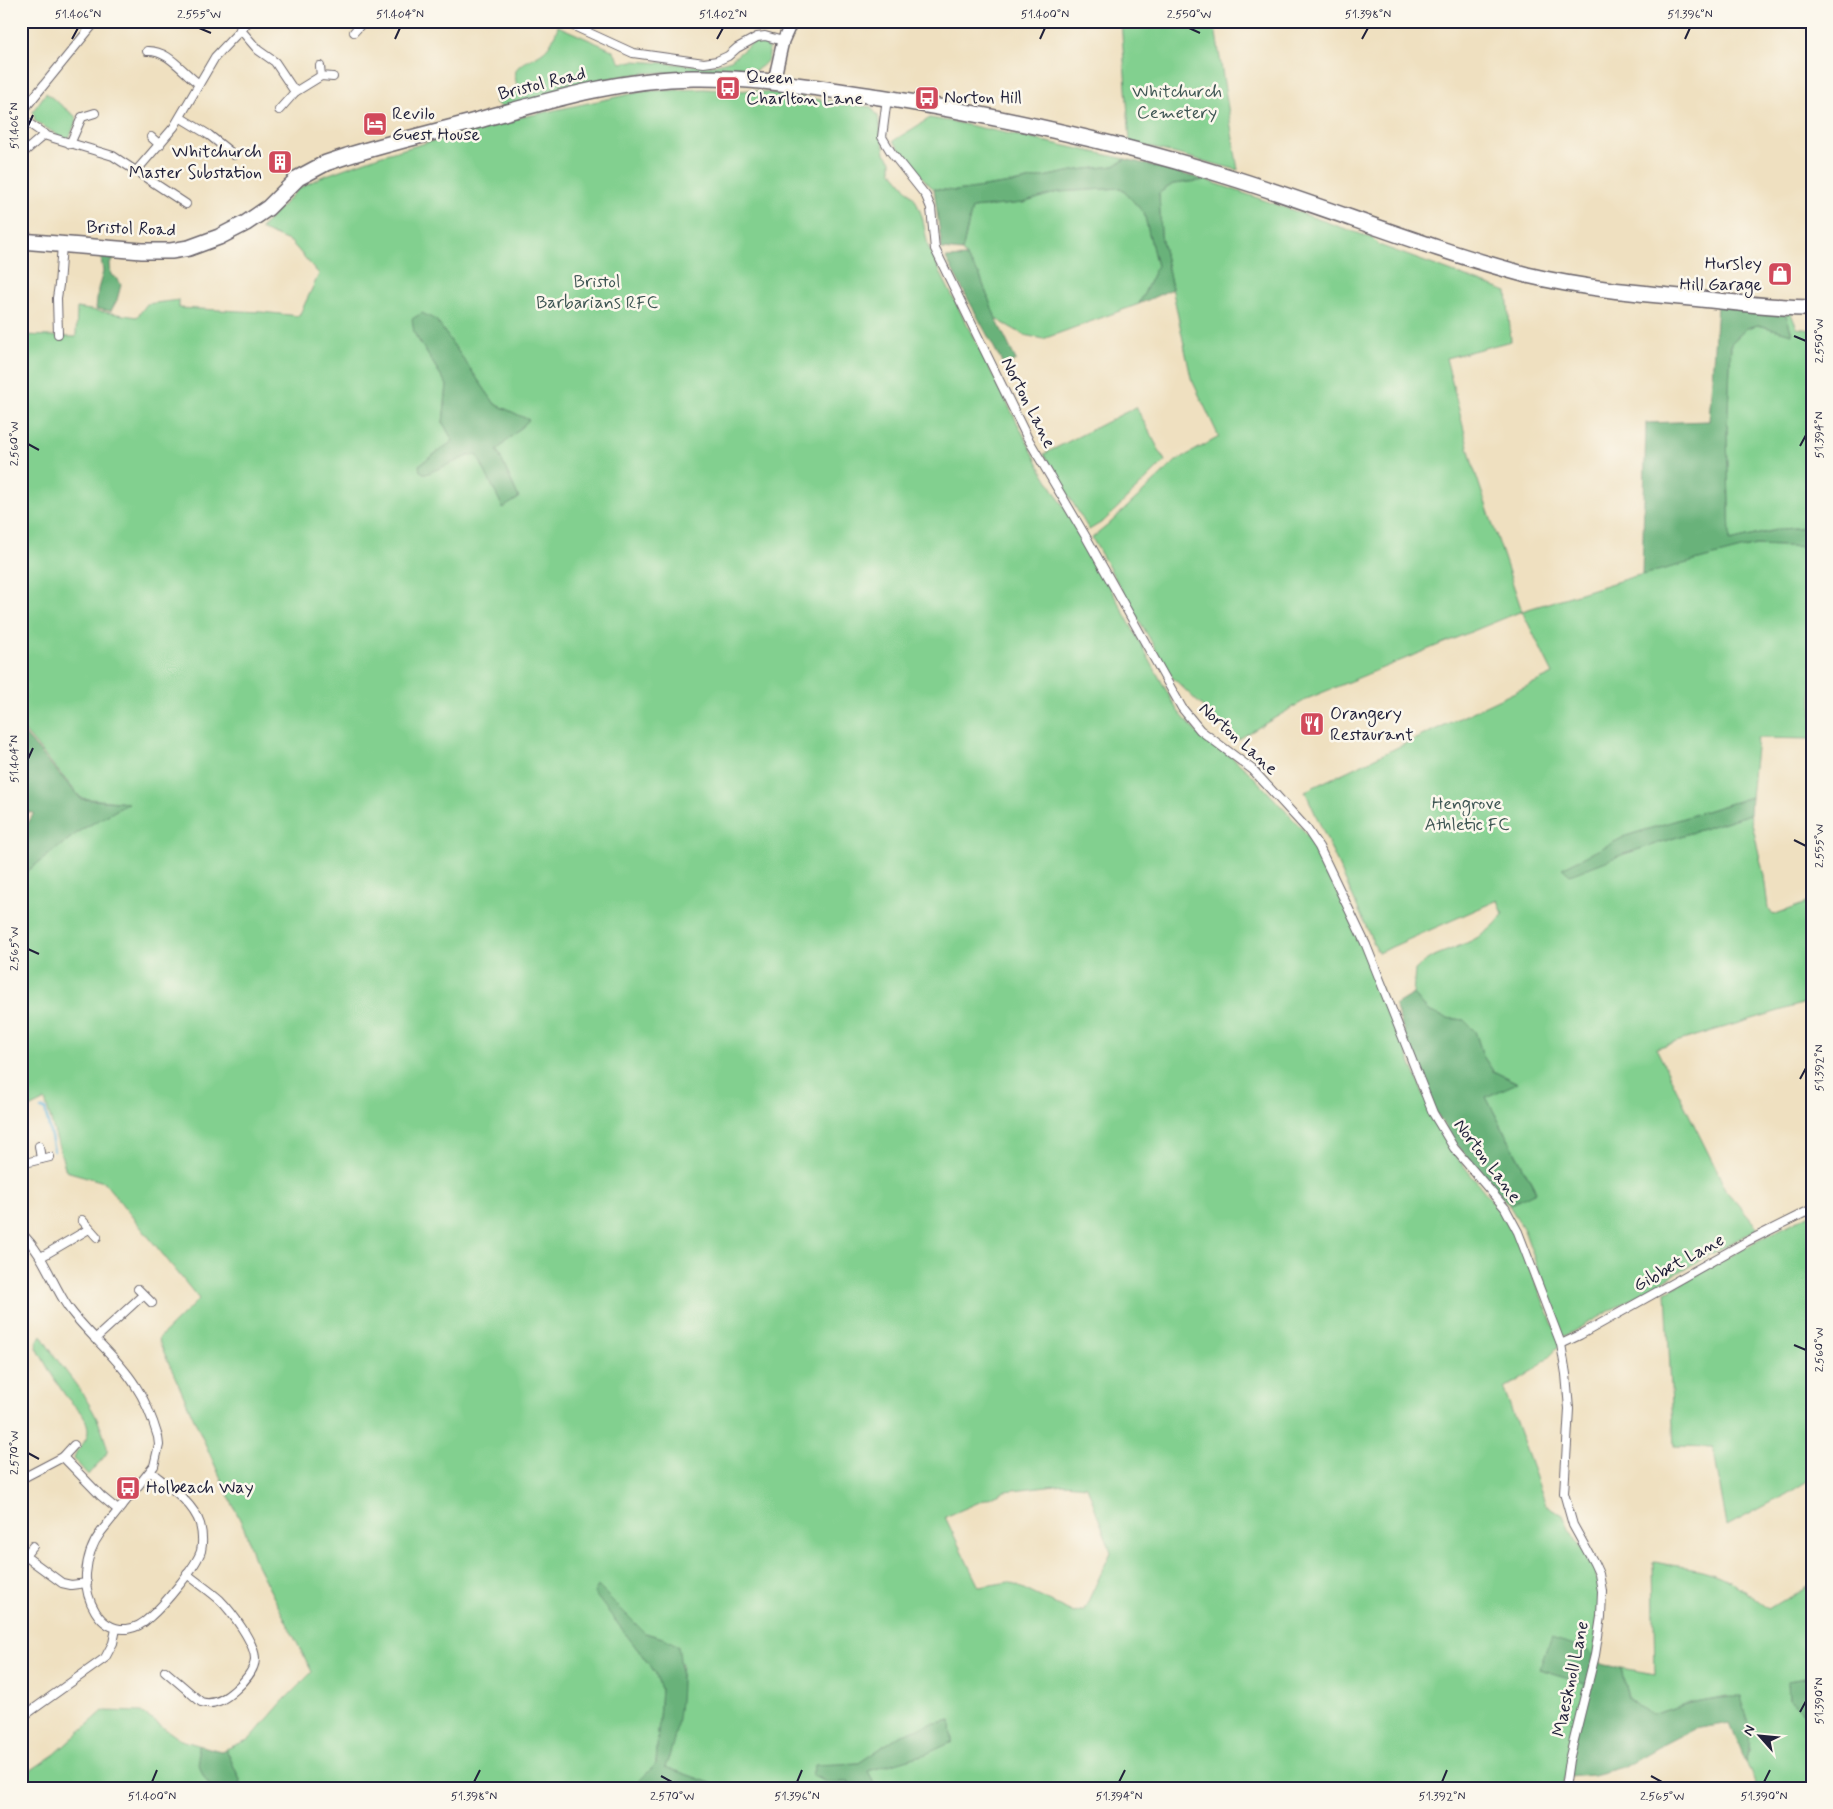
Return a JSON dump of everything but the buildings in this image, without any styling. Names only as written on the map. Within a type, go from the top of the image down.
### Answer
[{"type":"highway","name":"Bristol Road","points":[[21,241],[153,251],[179,250],[199,245],[246,224],[268,208],[292,183],[315,169],[347,156],[585,92],[644,81],[689,78],[752,79],[886,98],[1047,130],[1191,166],[1248,183],[1456,254],[1532,276],[1620,291],[1812,308]]},
{"type":"street","points":[[21,113],[96,21]]},
{"type":"street","points":[[137,170],[181,118],[215,57],[249,21]]},
{"type":"street","points":[[354,32],[364,21]]},
{"type":"street","points":[[563,21],[633,53],[704,63],[717,61],[728,56],[737,48],[757,37],[765,36],[783,41]]},
{"type":"street","points":[[774,81],[783,41],[792,21]]},
{"type":"street","points":[[240,29],[258,50],[275,62],[294,92]]},
{"type":"street","points":[[157,50],[160,41]]},
{"type":"street","points":[[147,51],[157,50],[168,56],[199,84]]},
{"type":"street","points":[[320,66],[321,76]]},
{"type":"street","points":[[279,110],[294,92],[321,76],[333,77]]},
{"type":"street","name":"Norton Lane","points":[[886,98],[882,137],[890,152],[926,196],[930,208],[935,249],[1027,437],[1182,708],[1200,730],[1253,770],[1307,829],[1319,846],[1366,945],[1433,1113],[1454,1148],[1505,1208],[1518,1232],[1561,1344]]},
{"type":"street","points":[[70,144],[79,113],[95,113]]},
{"type":"street","points":[[21,118],[45,134],[70,144],[101,151],[113,156],[137,170],[184,203],[188,194]]},
{"type":"street","points":[[181,118],[209,135],[234,155]]},
{"type":"street","points":[[23,155],[45,134]]},
{"type":"street","points":[[151,137],[160,145]]},
{"type":"street","points":[[58,334],[57,298],[62,245]]},
{"type":"street","points":[[39,1146],[41,1159]]},
{"type":"street","points":[[21,1164],[50,1157]]},
{"type":"street","name":"Gibbet Lane","points":[[1561,1344],[1746,1242],[1812,1209]]},
{"type":"street","points":[[82,1220],[97,1237]]},
{"type":"street","points":[[42,1257],[89,1229]]},
{"type":"street","points":[[21,1233],[42,1257],[64,1300],[95,1339],[135,1384],[155,1428],[159,1445],[157,1459],[151,1472],[101,1532],[92,1546],[88,1563],[87,1583],[92,1604],[98,1616],[107,1625],[116,1629],[134,1627],[151,1617],[187,1574],[198,1558],[201,1549],[202,1541],[199,1523],[188,1504],[151,1472]]},
{"type":"street","points":[[95,1339],[140,1292],[152,1303]]},
{"type":"street","name":"Maesknoll Lane","points":[[1561,1344],[1566,1374],[1568,1409],[1564,1493],[1572,1526],[1594,1563],[1599,1574],[1602,1591],[1595,1655],[1568,1760],[1565,1788]]},
{"type":"street","points":[[21,1479],[64,1457],[74,1446]]},
{"type":"street","points":[[64,1457],[101,1496],[118,1510]]},
{"type":"street","points":[[33,1546],[23,1554],[62,1583],[87,1583]]},
{"type":"street","points":[[165,1671],[201,1702],[208,1704],[216,1703],[228,1696],[243,1682],[252,1670],[255,1659],[252,1647],[230,1611],[187,1574]]},
{"type":"street","points":[[22,1715],[105,1658],[113,1643],[116,1629]]},
{"type":"street","points":[[172,1677],[178,1670]]},
{"type":"green space","name":"Whitchurch Cemetery","points":[[1121,21],[1214,21],[1238,170],[1130,142]]},
{"type":"green space","points":[[558,26],[612,50],[621,63],[633,61],[710,66],[731,60],[751,44],[758,41],[767,46],[769,55],[763,65],[751,72],[644,73],[611,78],[505,108],[498,105],[494,101],[519,91],[515,74],[517,69],[520,65],[547,48]]},
{"type":"green space","name":"Bristol Barbarians RFC","points":[[750,90],[871,107],[878,116],[885,153],[891,161],[891,170],[915,199],[922,216],[928,246],[944,280],[1042,471],[1084,540],[1177,710],[1198,734],[1226,752],[1251,774],[1306,833],[1319,853],[1364,948],[1432,1115],[1451,1150],[1501,1212],[1516,1235],[1561,1344],[1536,1369],[1504,1389],[1546,1505],[1563,1515],[1569,1529],[1592,1564],[1599,1593],[1595,1655],[1539,1669],[1586,1683],[1563,1788],[876,1788],[868,1771],[925,1754],[952,1742],[951,1720],[900,1735],[859,1763],[815,1766],[812,1776],[827,1782],[849,1782],[852,1788],[717,1788],[713,1784],[665,1767],[678,1715],[682,1664],[666,1639],[645,1633],[598,1587],[635,1646],[655,1672],[661,1689],[656,1764],[632,1788],[242,1788],[226,1749],[250,1739],[284,1700],[312,1672],[253,1557],[245,1530],[158,1339],[199,1299],[104,1182],[66,1171],[45,1100],[21,1112],[21,876],[81,830],[128,803],[81,798],[21,727],[21,660],[23,660],[21,625],[21,327],[23,335],[76,337],[77,308],[137,317],[147,304],[179,300],[179,308],[299,316],[319,274],[291,242],[260,229],[298,189],[321,177],[379,156],[508,120],[645,91]],"holes":[[[436,320],[495,404],[529,420],[497,450],[519,498],[503,507],[477,455],[419,465],[453,441],[443,423],[447,385],[414,333]],[[1064,1484],[1087,1486],[1111,1552],[1084,1610],[1074,1613],[1009,1582],[979,1587],[945,1517],[1005,1491]]]},
{"type":"green space","points":[[46,93],[75,116],[77,120],[69,138],[64,139],[35,121],[33,111]]},
{"type":"green space","points":[[930,118],[1126,159],[1114,166],[1078,170],[1018,182],[956,191],[934,189],[893,141]]},
{"type":"green space","points":[[1126,159],[1206,180],[1173,184],[1159,193],[1161,235],[1172,289],[1139,304],[1157,266],[1144,213],[1121,188],[1058,192],[1023,203],[972,208],[962,251],[942,249],[934,189],[956,191],[1018,182],[1078,170],[1114,166]]},
{"type":"green space","points":[[1206,180],[1372,238],[1379,245],[1507,292],[1511,341],[1446,358],[1473,466],[1522,611],[1309,698],[1237,740],[1171,676],[1092,538],[1176,461],[1219,437],[1191,378],[1161,235],[1159,193],[1173,184]]},
{"type":"green space","points":[[1121,188],[1144,213],[1157,266],[1139,304],[1043,339],[1024,335],[996,319],[980,276],[962,251],[972,208],[1023,203],[1058,192]]},
{"type":"green space","points":[[103,255],[112,255],[115,258],[110,263],[111,275],[121,285],[117,300],[111,311],[96,309],[98,289],[103,272],[101,258]]},
{"type":"green space","points":[[966,257],[980,276],[996,319],[1016,360],[1004,366],[946,258]]},
{"type":"green space","points":[[1717,305],[1786,315],[1792,334],[1758,325],[1747,328],[1731,343],[1727,433],[1730,541],[1780,529],[1812,527],[1812,547],[1756,545],[1642,575],[1646,423],[1709,421]]},
{"type":"green space","points":[[1790,311],[1797,328],[1812,330],[1812,527],[1780,529],[1730,541],[1727,433],[1731,343],[1747,328],[1758,325],[1792,334],[1786,315]]},
{"type":"green space","points":[[422,313],[436,320],[495,404],[529,420],[497,450],[519,498],[503,508],[477,455],[471,455],[426,474],[420,471],[419,465],[453,441],[443,423],[447,385],[414,333],[412,319]]},
{"type":"green space","points":[[1136,407],[1165,461],[1104,521],[1089,530],[1044,454]]},
{"type":"green space","name":"Hengrove Athletic FC","points":[[1756,545],[1812,547],[1812,739],[1757,738],[1751,797],[1626,836],[1570,874],[1624,854],[1750,814],[1764,876],[1768,908],[1773,915],[1812,901],[1812,1001],[1656,1048],[1728,1193],[1758,1228],[1563,1337],[1524,1230],[1509,1205],[1536,1191],[1486,1097],[1516,1082],[1493,1071],[1483,1056],[1475,1031],[1464,1020],[1446,1018],[1428,1011],[1413,994],[1415,970],[1430,958],[1470,941],[1488,930],[1503,914],[1498,900],[1378,953],[1305,791],[1553,674],[1522,611],[1632,577]]},
{"type":"green space","points":[[21,730],[81,799],[129,803],[81,830],[21,876],[21,835],[34,813],[21,811]]},
{"type":"green space","points":[[1751,797],[1750,814],[1624,854],[1570,875],[1562,868],[1626,836]]},
{"type":"green space","points":[[1413,994],[1428,1011],[1446,1018],[1464,1020],[1475,1031],[1483,1056],[1493,1071],[1517,1083],[1486,1097],[1536,1192],[1509,1205],[1470,1161],[1443,1125],[1424,1087],[1395,1005]]},
{"type":"green space","points":[[1812,1213],[1812,1478],[1787,1494],[1727,1526],[1713,1447],[1674,1446],[1666,1292]]},
{"type":"green space","points":[[41,1335],[84,1396],[104,1437],[107,1452],[88,1475],[74,1459],[87,1435],[87,1425],[82,1415],[59,1387],[37,1348],[37,1342]]},
{"type":"green space","points":[[1653,1563],[1696,1569],[1720,1576],[1746,1591],[1769,1609],[1812,1583],[1812,1677],[1788,1681],[1789,1700],[1803,1712],[1812,1712],[1812,1788],[1757,1788],[1746,1762],[1750,1748],[1727,1696],[1690,1703],[1651,1715],[1628,1698],[1621,1668],[1655,1674]]},
{"type":"green space","points":[[598,1586],[645,1633],[666,1639],[678,1646],[681,1691],[674,1739],[665,1767],[716,1785],[719,1788],[632,1788],[656,1764],[661,1689],[655,1672],[594,1593]]},
{"type":"green space","points":[[1551,1638],[1586,1650],[1597,1658],[1601,1664],[1621,1668],[1628,1698],[1651,1715],[1707,1700],[1741,1697],[1749,1729],[1746,1762],[1730,1723],[1693,1729],[1623,1767],[1593,1775],[1568,1777],[1585,1683],[1539,1669]]},
{"type":"green space","points":[[1812,1677],[1812,1712],[1803,1712],[1789,1700],[1788,1681]]},
{"type":"green space","points":[[103,1711],[141,1712],[181,1740],[198,1745],[200,1768],[212,1788],[21,1788],[21,1777],[55,1754]]},
{"type":"green space","points":[[951,1720],[952,1742],[926,1754],[868,1771],[876,1788],[852,1788],[849,1782],[827,1782],[812,1775],[815,1765],[859,1763],[900,1735],[930,1724]]},
{"type":"green space","points":[[198,1745],[221,1751],[226,1749],[242,1788],[212,1788],[204,1778],[200,1768]]},
{"type":"waterway","points":[[41,1109],[45,1109],[54,1151]]},
{"type":"place","name":"Queen Charlton Lane","points":[[728,88]]},
{"type":"place","name":"Norton Hill","points":[[927,98]]},
{"type":"place","name":"Revilo Guest House","points":[[375,124]]},
{"type":"place","name":"Whitchurch Master Substation","points":[[280,162]]},
{"type":"place","name":"Hursley Hill Garage","points":[[1780,274]]},
{"type":"place","name":"Orangery Restaurant","points":[[1312,724]]},
{"type":"place","name":"Holbeach Way","points":[[128,1488]]}]
